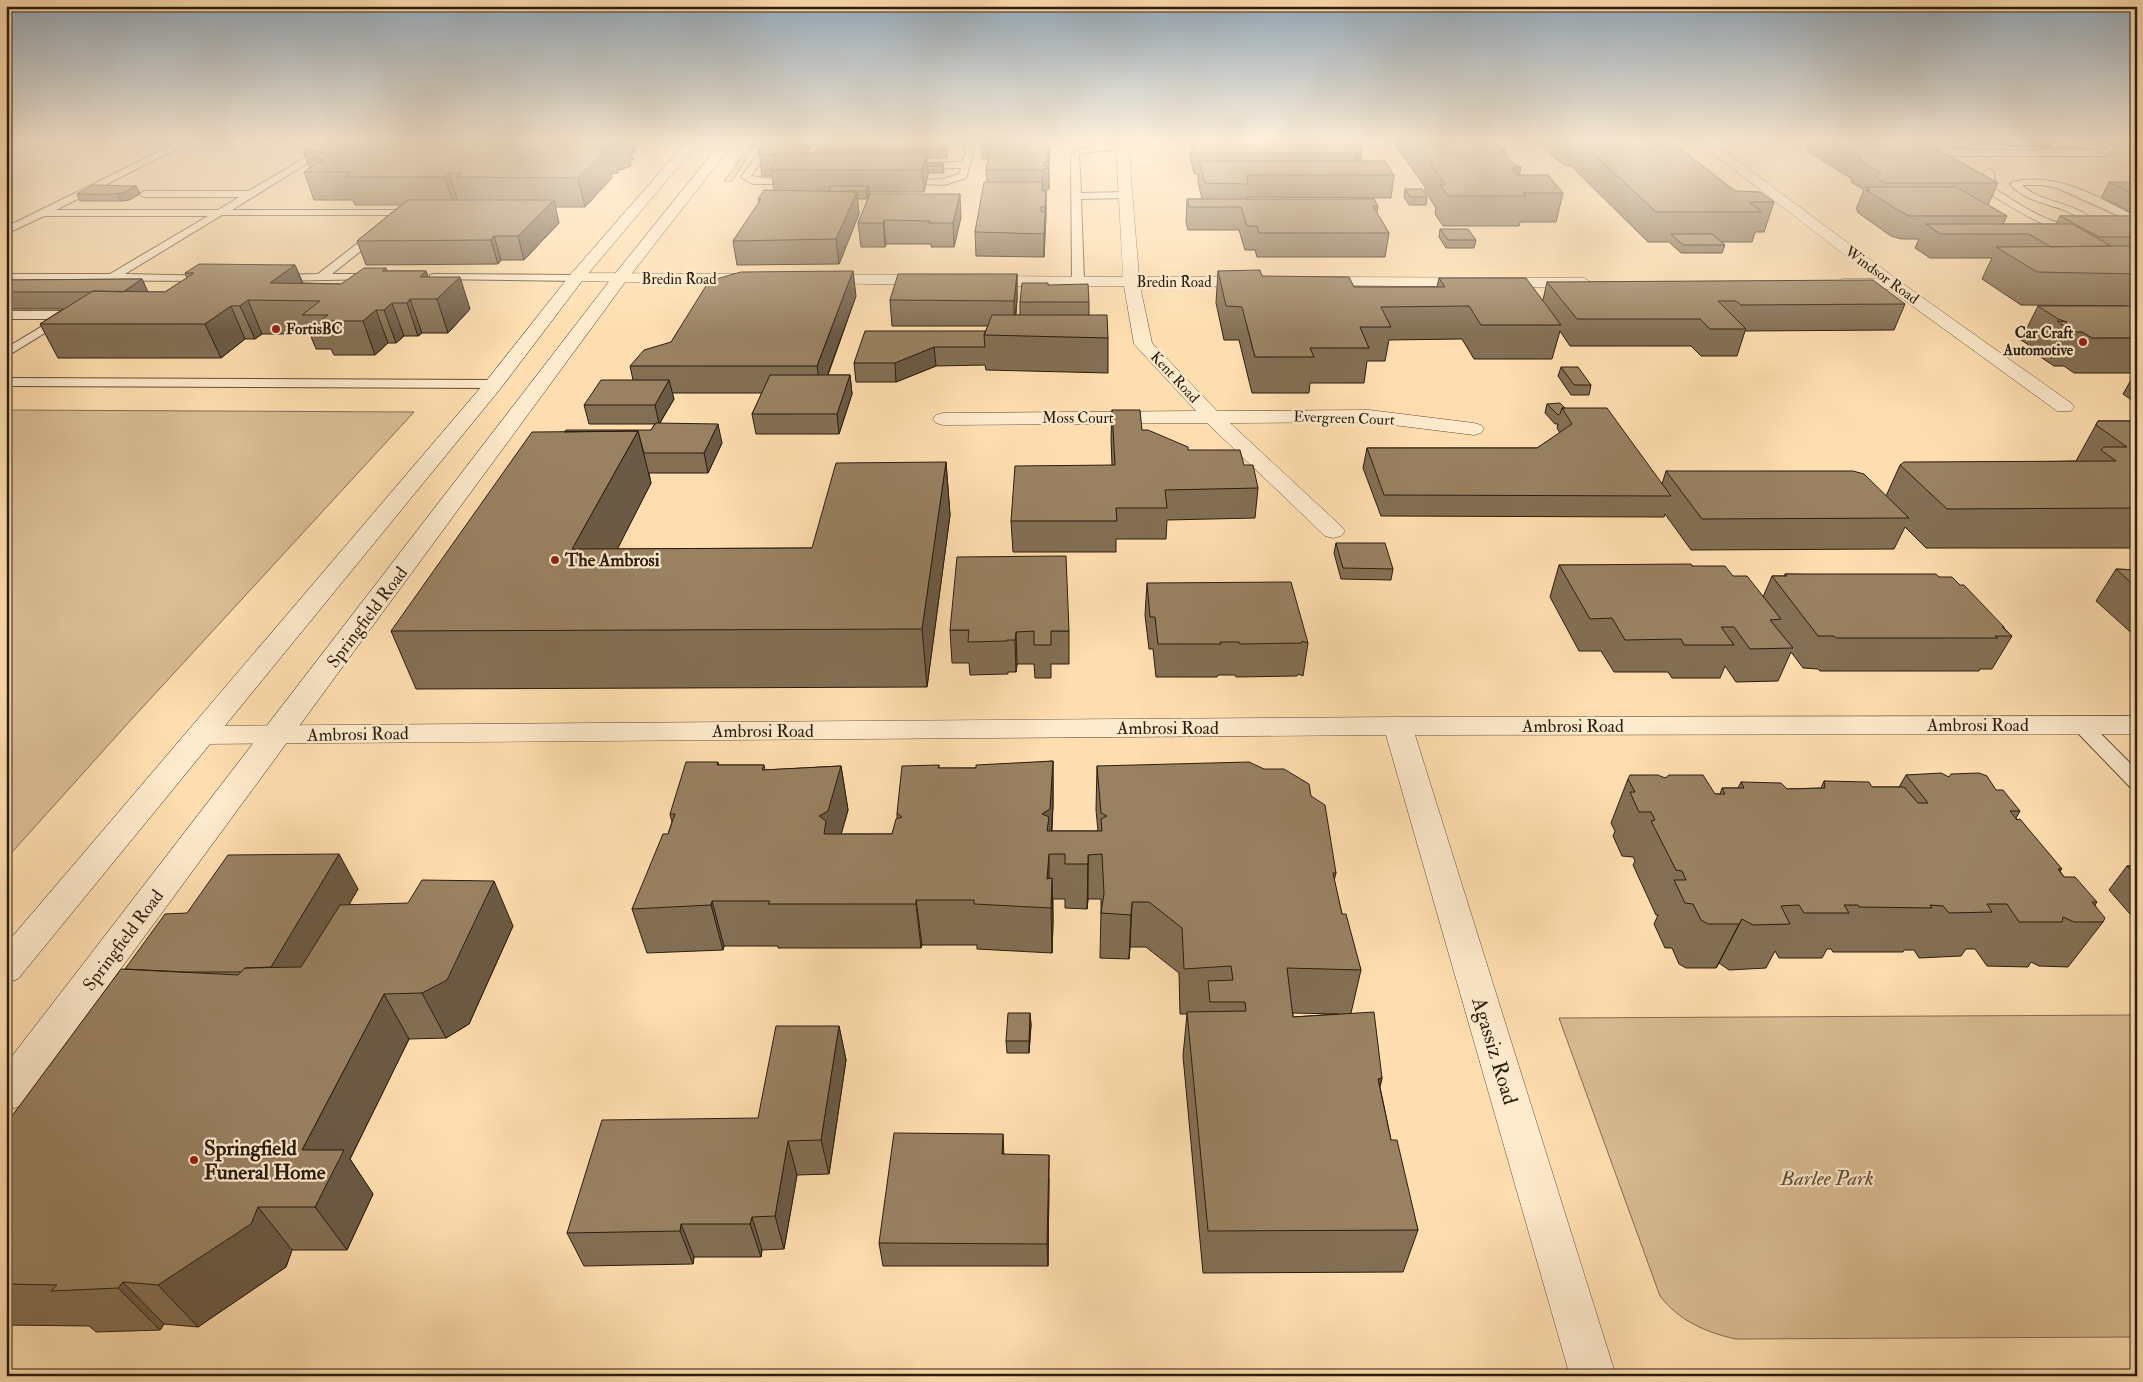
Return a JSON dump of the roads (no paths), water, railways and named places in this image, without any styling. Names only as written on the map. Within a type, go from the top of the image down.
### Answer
[{"type":"street","points":[[6,970],[494,384],[576,278],[638,205]]},
{"type":"street","name":"Springfield Road","points":[[6,1094],[620,278],[678,205]]},
{"type":"street","name":"Kent Road","points":[[1127,205],[1131,282],[1143,344],[1212,417],[1333,531]]},
{"type":"street","name":"Windsor Road","points":[[1789,205],[1893,284],[2064,407]]},
{"type":"street","name":"Bredin Road","points":[[576,278],[773,279]]},
{"type":"street","name":"Bredin Road","points":[[802,280],[1270,282]]},
{"type":"street","points":[[1299,282],[1596,283]]},
{"type":"street","points":[[1824,284],[1893,284]]},
{"type":"street","name":"Evergreen Court","points":[[1212,417],[1369,416],[1474,429]]},
{"type":"street","name":"Moss Court","points":[[943,419],[1212,417]]},
{"type":"street","name":"Ambrosi Road","points":[[200,735],[1398,726],[2137,725]]},
{"type":"street","name":"Agassiz Road","points":[[1398,726],[1593,1376]]},
{"type":"lane","points":[[6,231],[58,205]]},
{"type":"lane","points":[[111,278],[230,205]]},
{"type":"lane","points":[[1076,205],[1078,281]]},
{"type":"lane","points":[[2018,205],[2046,221],[2069,227],[2092,225],[2082,216],[2057,205]]},
{"type":"lane","points":[[2105,205],[2137,221]]},
{"type":"lane","points":[[43,213],[404,212],[321,277]]},
{"type":"lane","points":[[259,278],[390,277]]},
{"type":"lane","points":[[419,277],[576,278]]},
{"type":"lane","points":[[6,278],[220,278]]},
{"type":"lane","points":[[6,315],[68,315],[6,353]]},
{"type":"lane","points":[[6,382],[494,384]]},
{"type":"lane","points":[[2081,725],[2137,782]]},
{"type":"place","name":"FortisBC","points":[[276,329]]},
{"type":"place","name":"Car Craft Automotive","points":[[2083,342]]},
{"type":"place","name":"The Ambrosi","points":[[555,560]]},
{"type":"place","name":"Springfield Funeral Home","points":[[194,1160]]},
{"type":"park label","name":"Barlee Park","points":[[1827,1178]]}]
